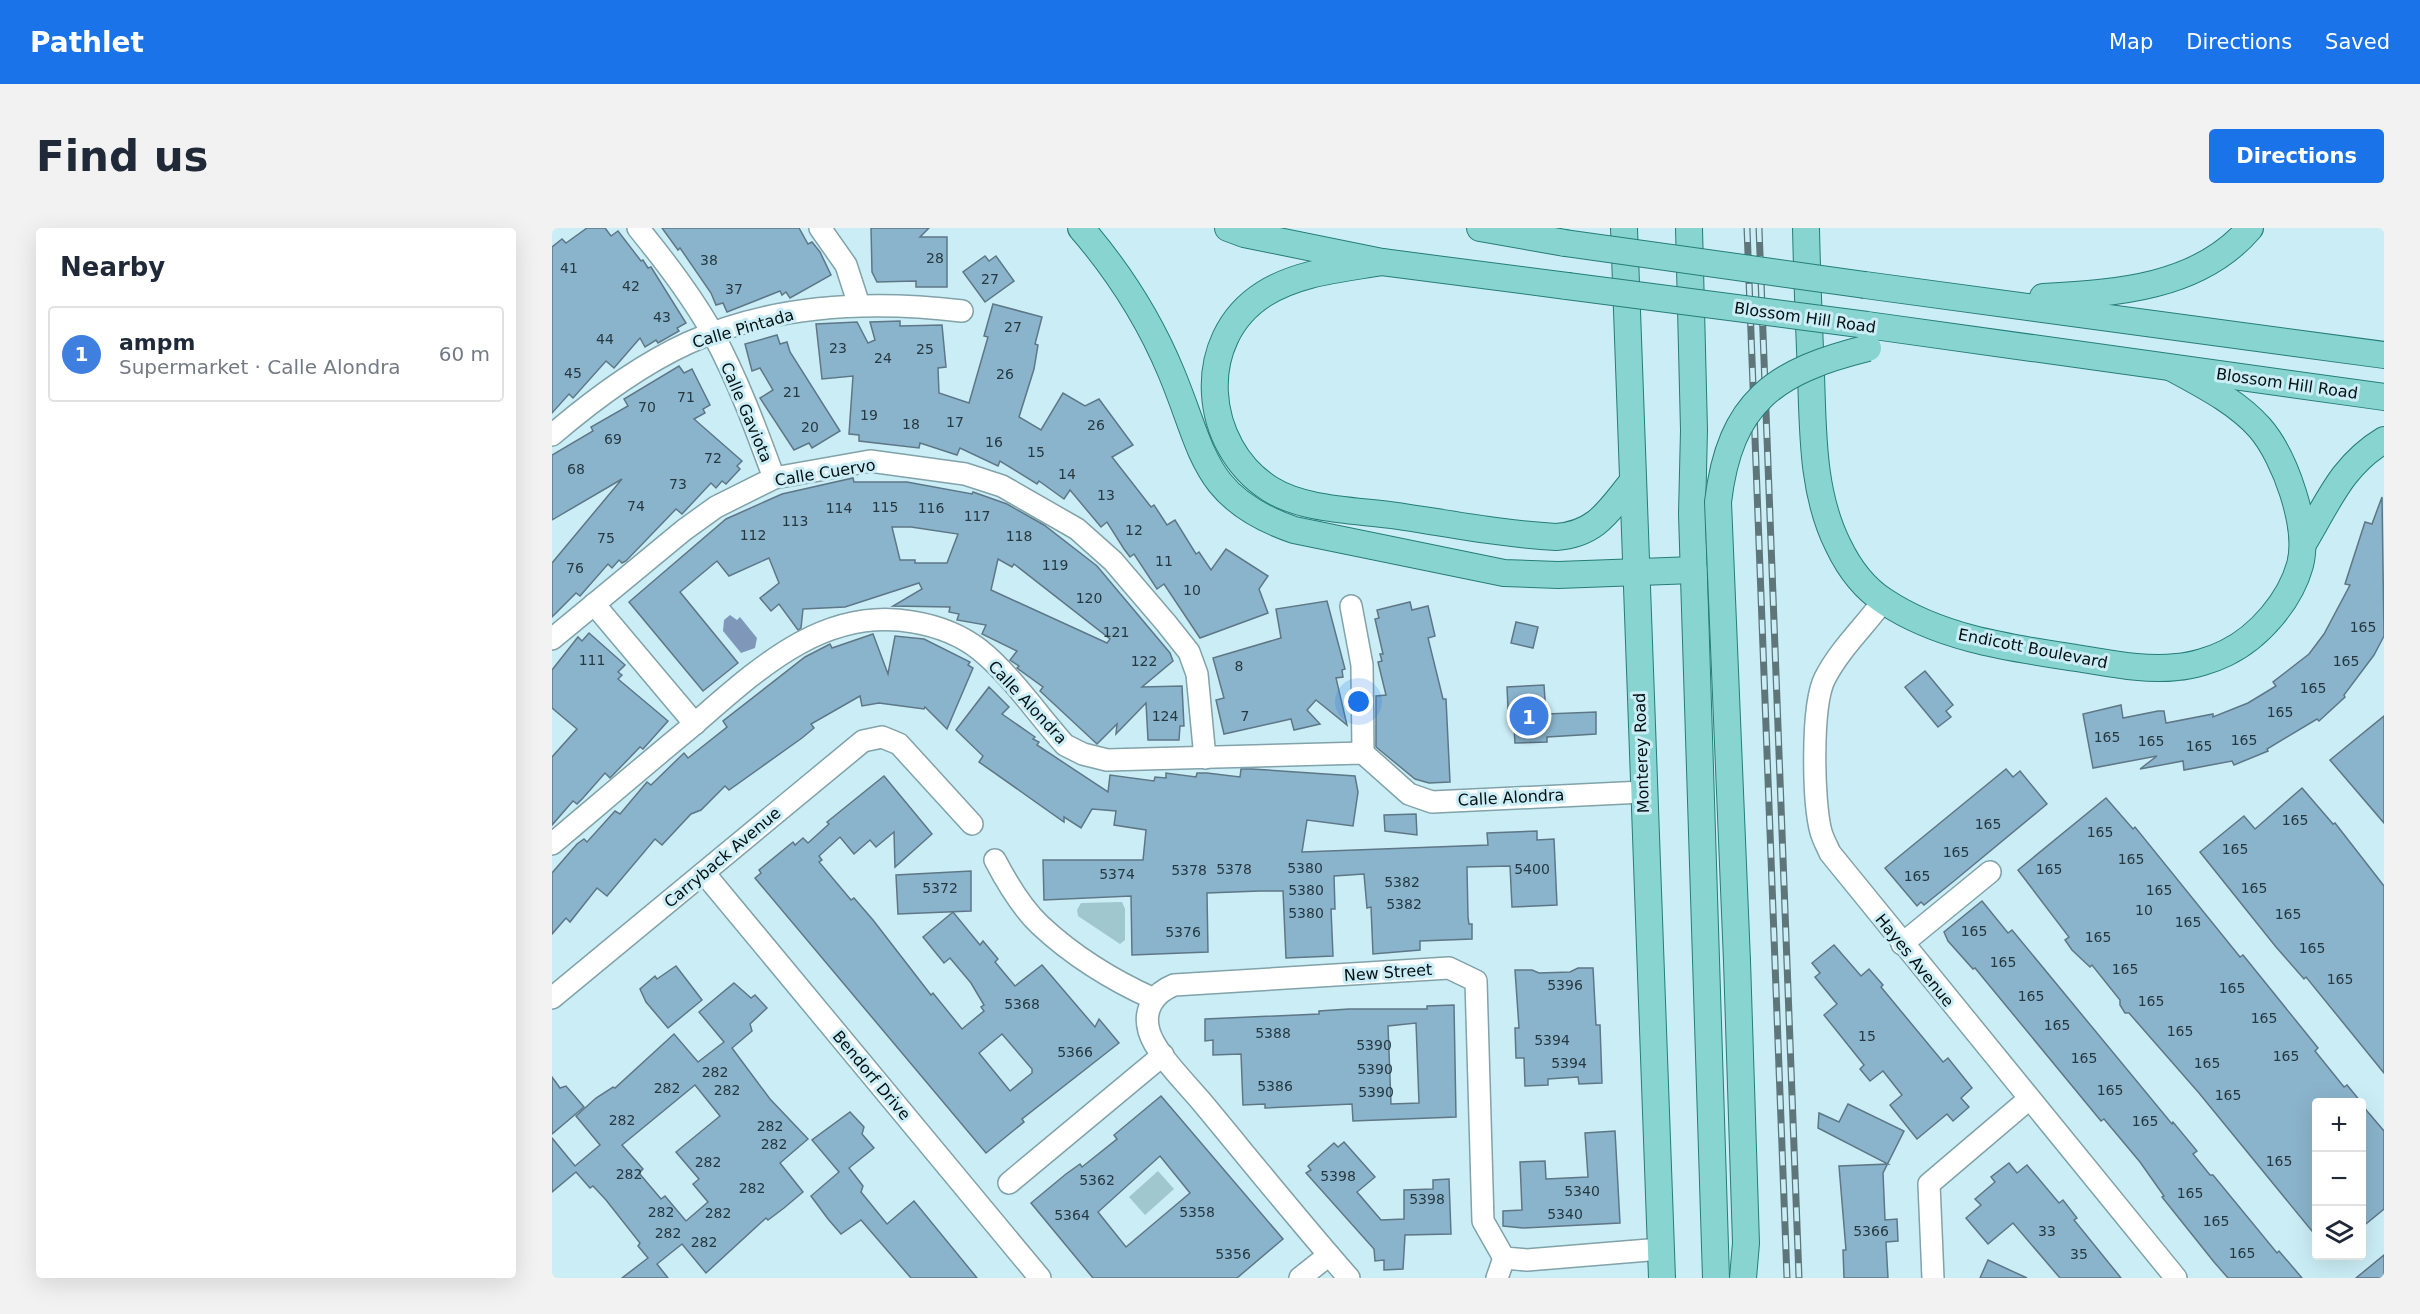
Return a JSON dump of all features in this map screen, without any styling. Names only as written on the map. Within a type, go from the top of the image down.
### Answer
[{"type":"main road","points":[[1081,228],[1114,269],[1141,311],[1171,372],[1206,463],[1226,490],[1262,519],[1305,532],[1504,573],[1558,575],[1694,570]]},
{"type":"main road","name":"Blossom Hill Road","points":[[1228,228],[1244,234],[1382,262],[1567,286],[1868,337],[1920,332],[2384,397]]},
{"type":"main road","points":[[1480,228],[1565,243],[2384,355]]},
{"type":"main road","name":"Monterey Road","points":[[1624,228],[1662,1278]]},
{"type":"main road","points":[[1689,228],[1694,570],[1716,1278]]},
{"type":"main road","name":"Endicott Boulevard","points":[[1806,228],[1812,409],[1819,490],[1838,546],[1851,567],[1883,601],[1940,630],[2009,647],[2151,668],[2180,667],[2226,653],[2248,639],[2265,622],[2292,585],[2300,564],[2303,544]]},
{"type":"main road","points":[[1982,301],[2115,292],[2176,277],[2194,271],[2227,252],[2250,228]]},
{"type":"main road","points":[[1382,262],[1301,276],[1282,284],[1263,295],[1246,309],[1233,326],[1217,362],[1215,405],[1219,426],[1227,444],[1254,476],[1271,489],[1312,504],[1556,537],[1578,534],[1595,525],[1633,481]]},
{"type":"main road","points":[[1743,1278],[1746,1243],[1718,502],[1720,484],[1734,436],[1762,396],[1784,378],[1868,337]]},
{"type":"main road","points":[[2172,368],[2241,411],[2267,437],[2287,470],[2303,544]]},
{"type":"main road","points":[[2303,544],[2331,490],[2350,467],[2384,440]]},
{"type":"street","name":"Calle Gaviota","points":[[638,228],[670,268],[713,334],[747,404],[774,478]]},
{"type":"street","points":[[820,228],[846,265],[859,305]]},
{"type":"street","name":"Calle Pintada","points":[[552,435],[626,378],[687,344],[713,334],[785,313],[859,305],[909,305],[962,311]]},
{"type":"street","name":"Calle Cuervo","points":[[552,639],[716,507],[774,478],[870,461],[965,474],[1002,486],[1077,529],[1113,561],[1189,652],[1197,674],[1205,758]]},
{"type":"street","name":"Hayes Avenue","points":[[1883,601],[1845,647],[1824,681],[1817,703],[1815,728],[1818,808],[1821,832],[1830,853],[2176,1278]]},
{"type":"street","points":[[594,604],[695,724]]},
{"type":"street","points":[[1351,606],[1362,665],[1363,753]]},
{"type":"street","name":"Calle Alondra","points":[[552,844],[736,687],[793,647],[819,632],[849,622],[888,617],[926,624],[949,632],[980,650],[1065,745],[1083,754],[1107,760],[1363,753],[1409,794],[1432,801],[1643,792]]},
{"type":"street","name":"Carryback Avenue","points":[[552,998],[863,741],[882,737],[899,744],[972,824]]},
{"type":"street","points":[[995,860],[1010,888],[1039,925],[1078,955],[1134,990],[1154,999],[1146,1015],[1149,1034],[1163,1055],[1349,1278]]},
{"type":"street","points":[[1902,944],[1990,872]]},
{"type":"street","name":"Bendorf Drive","points":[[704,873],[1040,1278]]},
{"type":"street","name":"New Street","points":[[1154,999],[1162,990],[1174,985],[1449,968],[1476,981],[1483,1221],[1501,1268],[1527,1260],[1661,1249]]},
{"type":"street","points":[[1009,1183],[1163,1055]]},
{"type":"street","points":[[1934,1278],[1929,1184],[2029,1099]]},
{"type":"street","points":[[1300,1278],[1329,1255]]},
{"type":"shaded area","points":[[730,615],[737,620],[740,617],[757,638],[755,648],[741,653],[723,631],[724,620]]},
{"type":"shaded area","points":[[1122,902],[1125,909],[1125,940],[1120,944],[1078,916],[1077,910],[1081,903]]},
{"type":"shaded area","points":[[1158,1171],[1174,1189],[1145,1215],[1129,1197]]},
{"type":"building","points":[[587,228],[605,228],[611,236],[618,231],[641,261],[643,260],[648,268],[651,267],[686,323],[677,328],[679,331],[658,343],[656,340],[645,347],[640,338],[614,368],[606,361],[573,398],[569,394],[552,413],[552,247],[562,239],[566,243]]},
{"type":"building","points":[[662,228],[799,228],[808,244],[812,242],[820,252],[831,275],[790,298],[786,292],[782,295],[780,291],[727,312],[723,303],[716,305],[711,293],[680,248],[678,250]]},
{"type":"building","points":[[871,228],[929,228],[920,237],[947,237],[947,287],[916,287],[916,281],[877,282],[872,272]]},
{"type":"building","points":[[985,256],[989,261],[996,256],[1014,281],[985,302],[963,272]]},
{"type":"building","points":[[993,304],[1042,317],[1035,344],[1038,345],[1034,369],[1019,417],[1041,430],[1063,393],[1085,406],[1099,399],[1133,445],[1112,457],[1151,507],[1154,505],[1167,525],[1175,520],[1196,554],[1199,552],[1211,570],[1226,549],[1268,576],[1259,589],[1268,613],[1200,638],[1164,584],[1157,589],[1134,554],[1130,557],[1124,549],[1107,522],[1101,527],[1070,490],[1064,499],[1039,481],[1037,484],[1000,461],[998,466],[960,448],[957,455],[920,443],[919,448],[859,441],[859,435],[849,434],[853,376],[822,379],[816,324],[857,322],[868,343],[875,340],[870,322],[900,321],[900,326],[942,325],[946,367],[938,368],[939,393],[969,403],[988,337],[984,336]]},
{"type":"building","points":[[777,335],[780,344],[787,342],[790,352],[840,431],[812,448],[809,443],[794,450],[760,398],[773,390],[760,368],[752,371],[745,344]]},
{"type":"building","points":[[679,366],[684,373],[692,369],[710,405],[703,409],[705,413],[694,419],[742,461],[737,466],[740,469],[726,484],[722,481],[716,488],[711,483],[682,514],[676,509],[626,561],[622,563],[619,560],[612,568],[608,564],[580,596],[576,593],[552,617],[552,563],[622,479],[552,520],[552,455],[593,431],[591,427],[628,406],[624,399]]},
{"type":"building","points":[[853,478],[854,482],[907,482],[972,494],[973,492],[1007,504],[1044,525],[1097,566],[1170,653],[1173,661],[1142,687],[1182,686],[1184,726],[1180,726],[1179,740],[1148,740],[1146,703],[1116,734],[1117,724],[1097,744],[1040,691],[1043,687],[1010,660],[1017,651],[982,634],[986,625],[957,620],[959,614],[949,612],[950,607],[893,606],[922,589],[919,583],[845,607],[803,609],[801,628],[798,630],[779,604],[771,611],[760,598],[779,583],[769,558],[729,576],[717,561],[680,592],[738,663],[703,691],[629,602],[726,519],[782,494]],"holes":[[[892,527],[911,527],[958,534],[947,563],[915,563],[915,560],[900,560]],[[998,559],[1012,567],[1014,564],[1110,639],[1107,643],[991,590]]]},
{"type":"building","points":[[2382,497],[2384,636],[2374,655],[2344,695],[2345,697],[2319,721],[2317,719],[2267,749],[2268,751],[2234,765],[2232,761],[2184,770],[2183,761],[2140,769],[2157,756],[2093,768],[2083,714],[2121,705],[2123,718],[2158,711],[2164,711],[2166,723],[2213,714],[2213,717],[2248,703],[2276,686],[2273,682],[2309,654],[2324,634],[2350,585],[2345,584],[2365,522],[2372,524]]},
{"type":"building","points":[[1327,601],[1345,669],[1342,670],[1343,677],[1336,678],[1347,725],[1316,700],[1307,710],[1320,724],[1294,730],[1291,719],[1224,734],[1216,700],[1224,698],[1213,658],[1281,638],[1276,609]]},
{"type":"building","points":[[1410,602],[1412,610],[1428,606],[1435,636],[1428,638],[1443,699],[1446,699],[1450,782],[1429,783],[1415,779],[1376,747],[1376,696],[1386,695],[1378,662],[1382,661],[1380,654],[1383,654],[1375,619],[1379,618],[1377,610]]},
{"type":"building","points":[[1516,622],[1538,627],[1533,648],[1511,643]]},
{"type":"building","points":[[589,633],[625,665],[618,672],[622,675],[618,679],[668,721],[643,749],[640,747],[610,778],[605,773],[577,804],[573,801],[552,825],[552,757],[577,729],[552,708],[552,670],[578,637],[582,641]]},
{"type":"building","points":[[873,634],[888,674],[895,636],[924,639],[970,662],[968,665],[973,668],[947,729],[925,707],[924,709],[879,703],[862,706],[860,696],[811,724],[814,728],[802,738],[729,790],[725,786],[701,810],[691,814],[662,845],[655,839],[607,896],[597,888],[570,922],[566,918],[552,934],[552,873],[577,844],[584,839],[587,842],[615,811],[620,814],[647,782],[651,785],[684,753],[688,758],[727,727],[723,721],[805,657],[830,644],[832,648]]},
{"type":"building","points":[[1925,671],[1953,705],[1946,711],[1951,717],[1938,727],[1905,687]]},
{"type":"building","points":[[1544,685],[1546,714],[1596,712],[1596,734],[1547,737],[1547,742],[1515,743],[1513,709],[1508,709],[1507,687]]},
{"type":"building","points":[[989,687],[1009,707],[1002,714],[1035,737],[1033,739],[1039,742],[1037,745],[1108,792],[1110,775],[1154,781],[1155,777],[1166,778],[1166,773],[1196,777],[1197,773],[1207,773],[1240,777],[1241,769],[1252,769],[1355,776],[1358,792],[1353,826],[1307,820],[1302,852],[1488,845],[1487,833],[1537,831],[1537,840],[1554,839],[1557,905],[1512,907],[1510,866],[1467,867],[1468,917],[1469,924],[1472,924],[1472,939],[1420,941],[1420,950],[1373,954],[1371,907],[1367,908],[1364,874],[1334,876],[1335,909],[1331,909],[1333,956],[1286,958],[1283,891],[1207,893],[1208,952],[1132,955],[1131,896],[1044,900],[1043,860],[1143,860],[1146,830],[1114,825],[1116,811],[1092,809],[1081,828],[1064,817],[1064,822],[979,762],[983,756],[956,730]]},
{"type":"building","points":[[2384,716],[2384,823],[2330,760]]},
{"type":"building","points":[[2006,769],[2013,777],[2020,771],[2047,804],[1924,905],[1921,902],[1917,906],[1885,868]]},
{"type":"building","points":[[884,776],[932,834],[895,867],[894,832],[876,847],[870,840],[854,854],[840,837],[819,856],[822,860],[819,862],[851,900],[854,898],[873,920],[931,995],[933,993],[962,1029],[984,1011],[981,1007],[984,1005],[971,983],[950,958],[944,963],[923,937],[953,912],[980,945],[983,941],[998,959],[995,962],[1015,986],[1042,965],[1095,1027],[1099,1019],[1119,1043],[1022,1119],[1024,1122],[986,1153],[755,878],[761,873],[759,870],[793,842],[795,845],[803,838],[808,843],[829,824],[827,822]],"holes":[[[1002,1034],[1032,1069],[1032,1073],[1010,1091],[979,1053]]]},
{"type":"building","points":[[2302,788],[2333,824],[2335,823],[2384,886],[2384,1073],[2306,977],[2304,979],[2276,947],[2200,852],[2244,816],[2255,829]]},
{"type":"building","points":[[2106,798],[2133,829],[2135,827],[2240,957],[2243,955],[2318,1048],[2315,1051],[2344,1087],[2347,1085],[2358,1098],[2312,1098],[2312,1231],[2199,1093],[2129,1013],[2125,1013],[2120,1000],[2092,965],[2090,967],[2072,950],[2065,940],[2069,937],[2018,870]]},
{"type":"building","points":[[1416,814],[1417,835],[1385,831],[1384,815]]},
{"type":"building","points":[[971,871],[971,911],[898,914],[896,875]]},
{"type":"building","points":[[1982,901],[2008,933],[2012,930],[2172,1124],[2173,1122],[2197,1151],[2193,1154],[2210,1175],[2213,1175],[2277,1253],[2279,1251],[2302,1278],[2228,1278],[2214,1262],[2162,1197],[2164,1196],[2140,1162],[2104,1119],[2101,1121],[1975,968],[1973,969],[1948,941],[1944,932]]},
{"type":"building","points":[[1834,945],[1861,976],[1869,969],[1883,985],[1881,987],[1943,1062],[1948,1058],[1972,1088],[1961,1098],[1969,1107],[1953,1121],[1947,1114],[1917,1139],[1890,1105],[1902,1095],[1883,1071],[1870,1081],[1860,1069],[1864,1065],[1824,1015],[1837,1004],[1815,977],[1820,973],[1812,963]]},
{"type":"building","points":[[676,966],[702,1000],[668,1028],[646,1002],[640,989],[655,976],[657,979]]},
{"type":"building","points":[[1578,968],[1593,968],[1596,1025],[1600,1025],[1602,1083],[1579,1084],[1578,1077],[1548,1079],[1548,1085],[1525,1086],[1524,1058],[1516,1058],[1515,1028],[1519,1028],[1515,970],[1532,970],[1539,973],[1570,972]]},
{"type":"building","points":[[734,983],[751,998],[755,995],[767,1008],[750,1024],[752,1031],[732,1048],[770,1099],[808,1139],[780,1163],[803,1192],[768,1220],[766,1218],[706,1273],[682,1244],[657,1264],[668,1278],[622,1278],[648,1258],[638,1246],[640,1243],[606,1200],[593,1186],[590,1188],[576,1172],[552,1192],[552,1138],[575,1166],[600,1145],[576,1116],[596,1098],[613,1087],[615,1088],[674,1034],[698,1062],[724,1042],[699,1012]],"holes":[[[695,1085],[720,1116],[676,1152],[699,1179],[693,1184],[708,1202],[686,1221],[665,1196],[661,1199],[639,1173],[643,1169],[622,1145]]]},
{"type":"building","points":[[1454,1005],[1456,1117],[1353,1121],[1352,1104],[1265,1108],[1265,1104],[1243,1105],[1241,1054],[1213,1055],[1213,1040],[1205,1041],[1205,1019],[1319,1014],[1319,1011],[1349,1009],[1427,1009],[1427,1006]],"holes":[[[1416,1023],[1419,1103],[1391,1104],[1388,1026]]]},
{"type":"building","points":[[552,1077],[560,1088],[566,1086],[584,1107],[552,1134]]},
{"type":"building","points":[[1161,1096],[1283,1239],[1237,1278],[1093,1278],[1031,1203],[1066,1174],[1080,1164],[1082,1167],[1117,1139],[1114,1135]],"holes":[[[1160,1156],[1190,1193],[1126,1247],[1098,1212]]]},
{"type":"building","points":[[1848,1104],[1904,1131],[1888,1164],[1818,1128],[1819,1113],[1839,1122]]},
{"type":"building","points":[[2366,1110],[2384,1131],[2384,1209],[2366,1224]]},
{"type":"building","points":[[850,1112],[864,1127],[862,1134],[874,1148],[849,1168],[863,1186],[861,1192],[887,1224],[914,1201],[977,1278],[911,1278],[861,1220],[841,1234],[828,1219],[811,1196],[839,1172],[812,1140]]},
{"type":"building","points":[[1615,1131],[1620,1223],[1523,1228],[1503,1226],[1503,1211],[1522,1210],[1520,1162],[1545,1161],[1546,1179],[1588,1177],[1585,1133]]},
{"type":"building","points":[[1344,1142],[1375,1177],[1357,1192],[1381,1220],[1404,1219],[1404,1190],[1433,1189],[1433,1180],[1449,1179],[1451,1234],[1405,1235],[1403,1269],[1384,1270],[1384,1260],[1375,1261],[1374,1249],[1306,1173],[1311,1170],[1308,1166],[1334,1143],[1338,1147]]},
{"type":"building","points":[[2009,1163],[2017,1173],[2027,1165],[2059,1203],[2063,1200],[2077,1218],[2074,1220],[2121,1278],[2060,1278],[2013,1223],[1988,1244],[1966,1218],[1981,1205],[1975,1199],[1995,1182],[1991,1177]]},
{"type":"building","points":[[1887,1164],[1883,1173],[1885,1220],[1897,1219],[1898,1241],[1886,1242],[1888,1278],[1844,1278],[1843,1250],[1846,1250],[1839,1166]]},
{"type":"building","points":[[2384,1255],[2384,1278],[2356,1278]]},
{"type":"building","points":[[1988,1260],[2027,1278],[1980,1278]]},
{"type":"railway","points":[[1747,228],[1787,1278]]},
{"type":"railway","points":[[1759,228],[1799,1278]]},
{"type":"place","name":"ampm","points":[[1529,716]]}]
